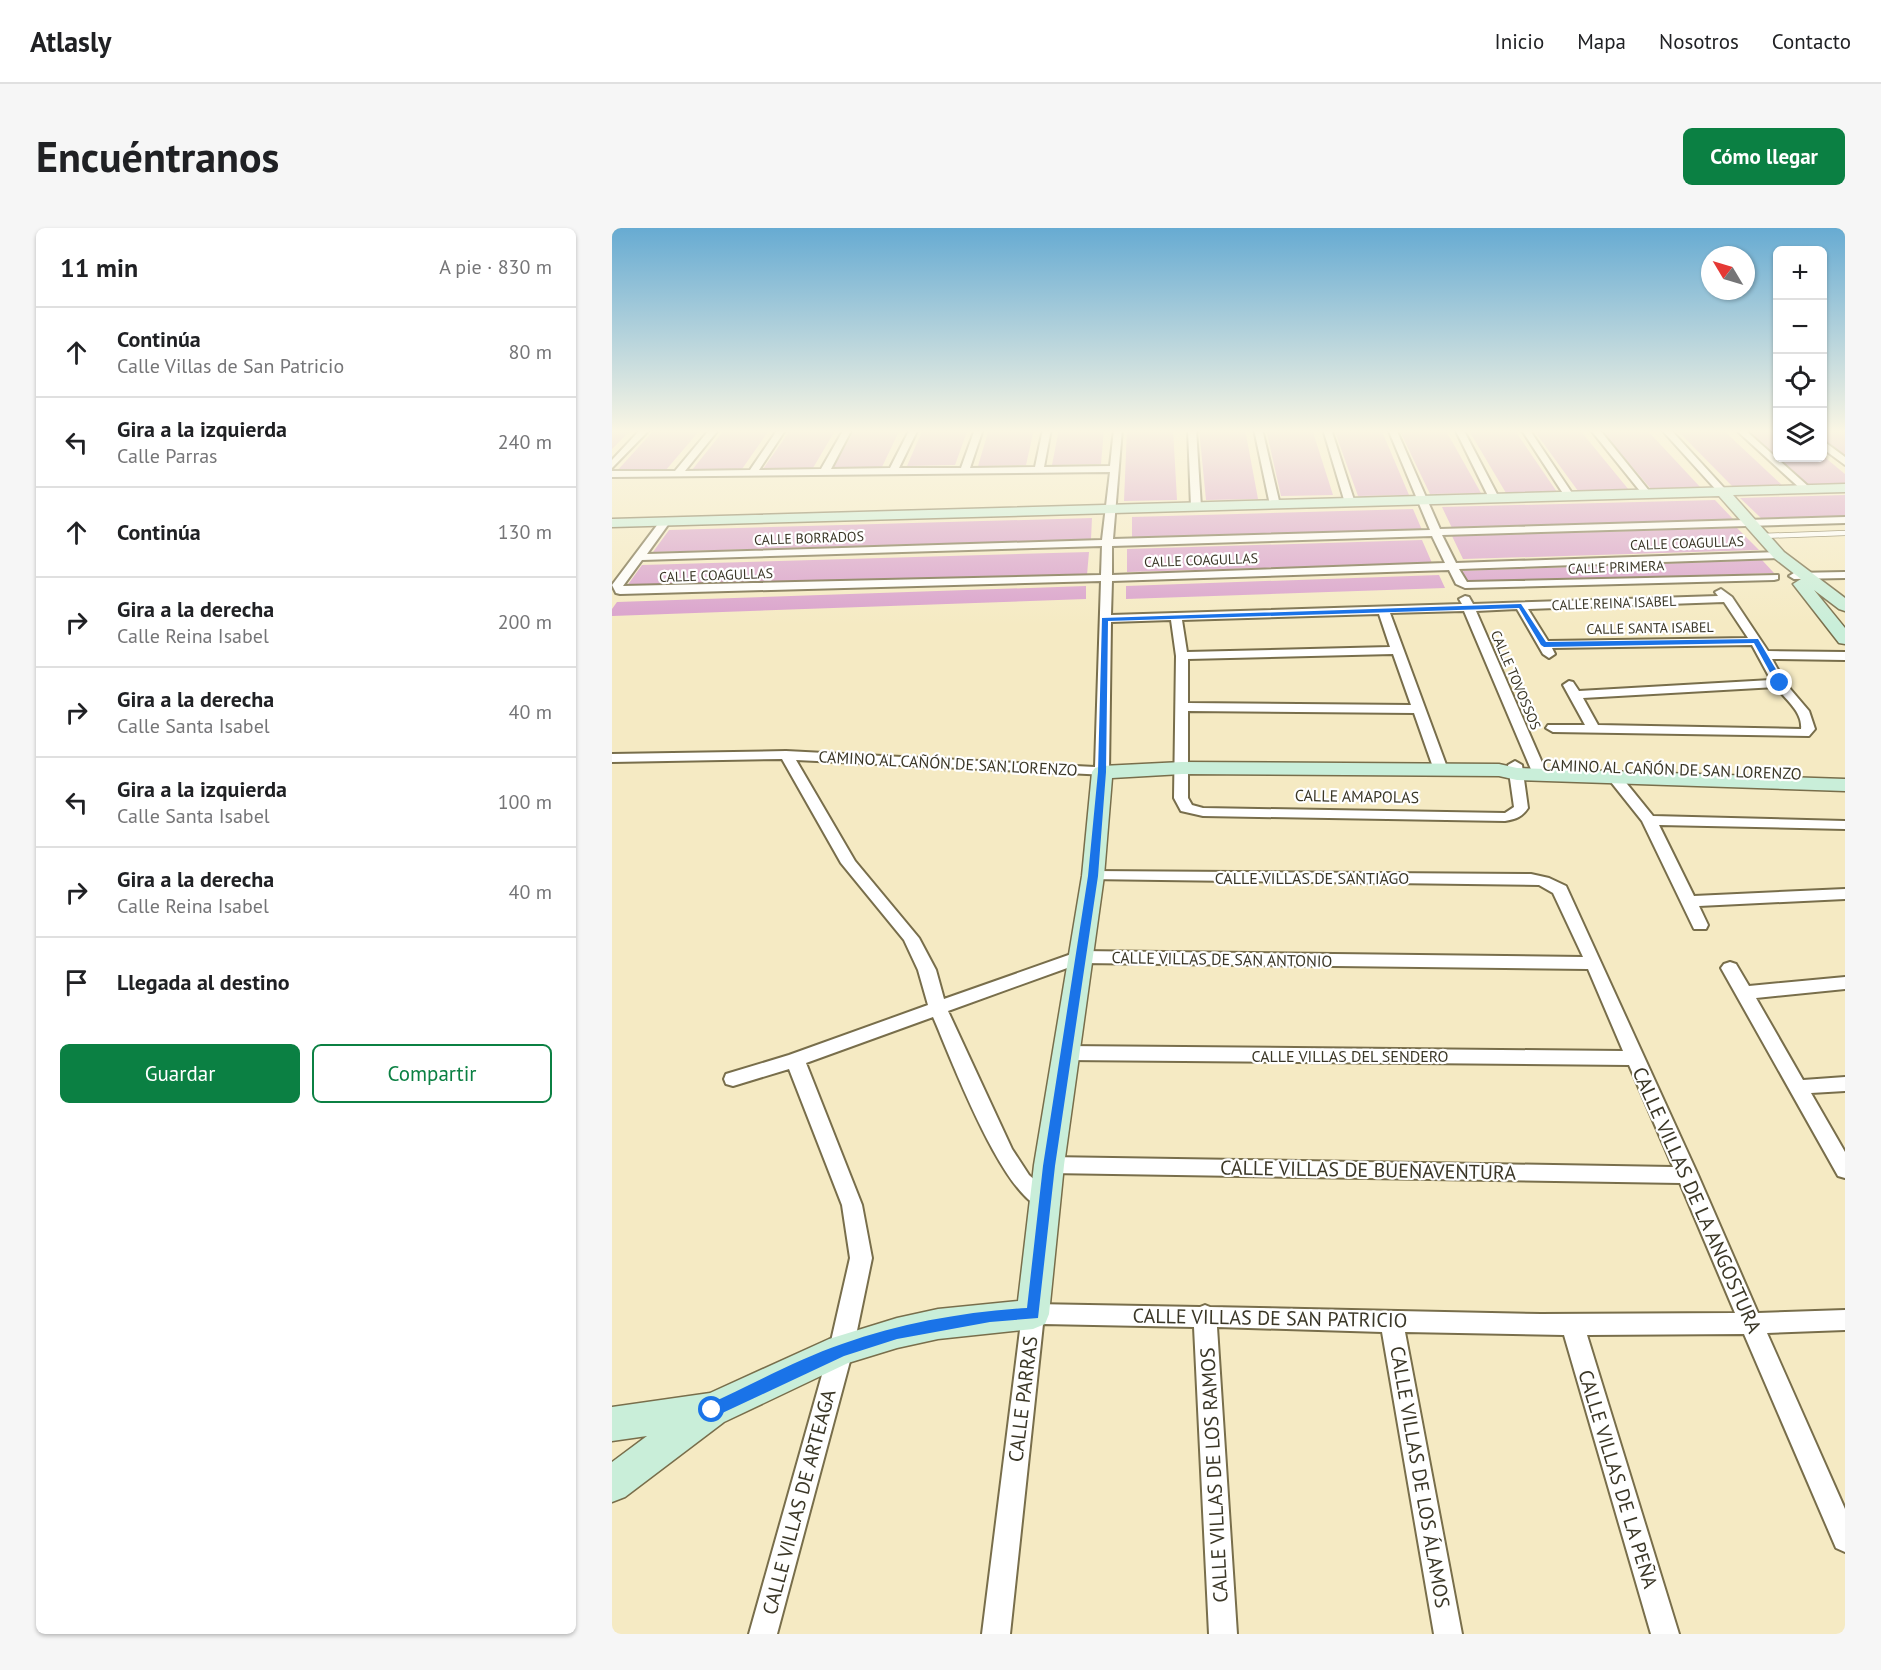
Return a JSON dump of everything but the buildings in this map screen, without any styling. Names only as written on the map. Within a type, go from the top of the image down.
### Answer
[{"type":"street","points":[[1102,772],[1107,543],[1113,495]]},
{"type":"street","points":[[1195,495],[1196,507]]},
{"type":"street","points":[[1273,495],[1275,505]]},
{"type":"street","points":[[1347,495],[1350,503]]},
{"type":"street","points":[[1420,495],[1452,566]]},
{"type":"street","points":[[612,523],[1623,495]]},
{"type":"street","points":[[1725,495],[1799,574],[1845,606]]},
{"type":"street","name":"CALLE BORRADOS","points":[[638,557],[1845,520]]},
{"type":"street","points":[[638,557],[665,522]]},
{"type":"street","name":"CALLE COAGULLAS","points":[[638,557],[617,589],[625,592],[1106,578],[1779,555]]},
{"type":"street","name":"CALLE PRIMERA","points":[[1452,566],[1460,582],[1472,586],[1774,578]]},
{"type":"street","points":[[1799,574],[1845,574]]},
{"type":"street","points":[[1799,574],[1810,594],[1845,639]]},
{"type":"street","name":"CALLE REINA ISABEL","points":[[1105,619],[1383,610],[1466,602],[1521,606],[1723,594],[1765,655],[1780,683],[1807,720],[1808,729],[1804,733],[1553,728]]},
{"type":"street","points":[[1810,594],[1830,594]]},
{"type":"street","name":"CALLE TOVOSSOS","points":[[1466,602],[1538,770]]},
{"type":"street","name":"CALLE SANTA ISABEL","points":[[1521,606],[1547,649],[1756,641]]},
{"type":"street","points":[[1383,610],[1441,770]]},
{"type":"street","points":[[1176,616],[1182,656],[1182,768]]},
{"type":"street","points":[[1182,656],[1398,650]]},
{"type":"street","points":[[1765,655],[1845,656]]},
{"type":"street","points":[[1593,728],[1572,690],[1780,683]]},
{"type":"street","points":[[1182,707],[1419,709]]},
{"type":"street","points":[[786,755],[849,863],[911,938],[927,970],[938,1009],[1004,1152],[1022,1181],[1046,1202]]},
{"type":"street","name":"CAMINO AL CAÑÓN DE SAN LORENZO","points":[[612,758],[786,755],[1102,772],[1182,768],[1845,774]]},
{"type":"street","name":"CALLE AMAPOLAS","points":[[1182,768],[1181,798],[1186,808],[1203,812],[1505,817],[1514,815],[1521,808],[1510,770]]},
{"type":"street","name":"CAMINO AL CAÑÓN DE SAN LORENZO","points":[[1538,770],[1614,777],[1845,785]]},
{"type":"street","name":"CALLE PARRAS","points":[[996,1634],[1049,1166],[1093,876],[1102,772]]},
{"type":"street","points":[[1614,777],[1649,820],[1700,925]]},
{"type":"street","points":[[1649,820],[1845,825]]},
{"type":"street","name":"CALLE VILLAS DE SANTIAGO","points":[[1093,876],[1531,879]]},
{"type":"street","name":"CALLE VILLAS DE LA ANGOSTURA","points":[[1531,879],[1543,881],[1560,891],[1688,1175],[1845,1539]]},
{"type":"street","points":[[1689,901],[1845,894]]},
{"type":"street","name":"CALLE VILLAS DE SAN ANTONIO","points":[[733,1079],[795,1060],[1080,957],[1594,963]]},
{"type":"street","points":[[1730,968],[1845,1170]]},
{"type":"street","points":[[1744,993],[1845,983]]},
{"type":"street","name":"CALLE VILLAS DEL SENDERO","points":[[1065,1053],[1635,1058]]},
{"type":"street","name":"CALLE VILLAS DE ARTEAGA","points":[[763,1634],[841,1350],[861,1257],[852,1205],[795,1060]]},
{"type":"street","points":[[1798,1087],[1845,1084]]},
{"type":"street","name":"CALLE VILLAS DE BUENAVENTURA","points":[[1049,1166],[1688,1175]]},
{"type":"street","name":"CALLE VILLAS DE SAN PATRICIO","points":[[612,1484],[712,1410],[841,1350],[897,1333],[938,1324],[1033,1314],[1205,1315],[1572,1324],[1752,1324],[1845,1320]]},
{"type":"street","name":"CALLE VILLAS DE LOS RAMOS","points":[[1205,1315],[1223,1634]]},
{"type":"street","name":"CALLE VILLAS DE LOS ÁLAMOS","points":[[1392,1321],[1448,1634]]},
{"type":"street","name":"CALLE VILLAS DE LA PEÑA","points":[[1572,1324],[1665,1634]]},
{"type":"street","name":"CALLE VILLAS DE SAN PATRICIO","points":[[612,1424],[712,1410]]},
{"type":"lane","points":[[1762,536],[1845,533]]},
{"type":"route","points":[[712,1410],[841,1350],[897,1333],[990,1316],[1033,1314],[1049,1166],[1093,876],[1102,772],[1105,619],[1521,606],[1544,645],[1756,641],[1780,683]]}]
